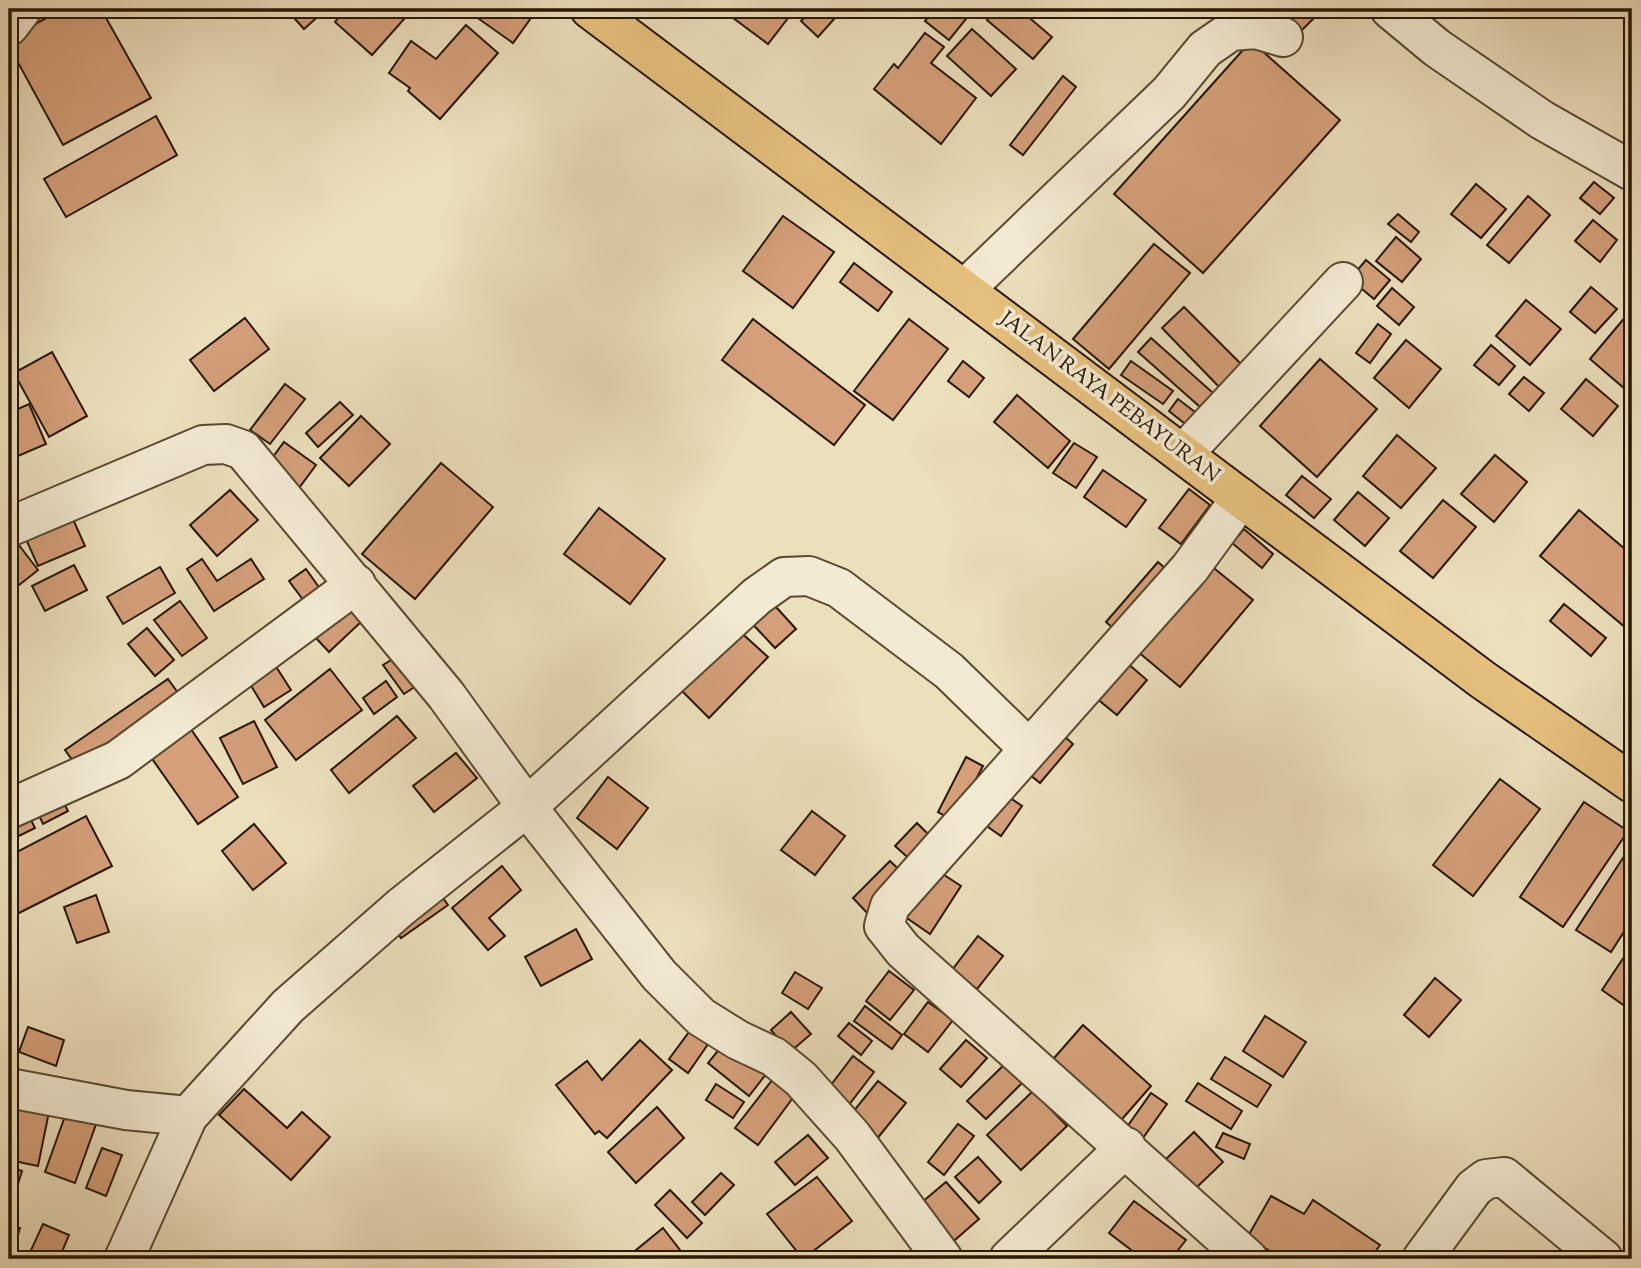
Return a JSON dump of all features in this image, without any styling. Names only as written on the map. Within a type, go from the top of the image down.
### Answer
[{"type":"main road","name":"JALAN RAYA PEBAYURAN","points":[[590,9],[966,288],[1483,680],[1632,783]]},
{"type":"street","points":[[9,26],[22,9]]},
{"type":"street","points":[[1390,9],[1437,48],[1542,120],[1632,171]]},
{"type":"street","points":[[966,288],[1168,93],[1206,49],[1231,31],[1256,29],[1283,37]]},
{"type":"street","points":[[1183,454],[1343,282]]},
{"type":"street","points":[[9,527],[203,445],[226,444],[243,450],[356,583],[446,695],[527,807],[659,975],[701,1017],[738,1040],[774,1057],[801,1079],[852,1136],[943,1259]]},
{"type":"street","points":[[1241,498],[1190,568],[890,906],[884,926],[903,950],[1248,1259]]},
{"type":"street","points":[[124,1259],[188,1116],[288,1006],[401,907],[527,807],[757,597],[784,577],[809,576],[839,588],[949,671],[1028,748]]},
{"type":"street","points":[[9,809],[118,760],[356,583]]},
{"type":"street","points":[[9,1088],[126,1110],[188,1116]]},
{"type":"street","points":[[1009,1259],[1126,1147]]},
{"type":"street","points":[[1422,1259],[1474,1188],[1486,1179],[1504,1177],[1603,1259]]},
{"type":"building","points":[[63,9],[101,9],[151,98],[63,145],[9,46],[9,38]]},
{"type":"building","points":[[286,9],[318,9],[322,13],[304,29]]},
{"type":"building","points":[[329,9],[413,9],[372,55],[335,22],[339,17]]},
{"type":"building","points":[[465,9],[518,9],[531,18],[513,43]]},
{"type":"building","points":[[721,9],[795,9],[768,44]]},
{"type":"building","points":[[813,9],[843,9],[818,37],[801,21]]},
{"type":"building","points":[[935,9],[974,9],[949,40],[925,21]]},
{"type":"building","points":[[996,9],[1019,9],[1052,37],[1033,59],[987,20]]},
{"type":"building","points":[[1272,9],[1323,9],[1297,35]]},
{"type":"building","points":[[466,25],[498,53],[440,119],[408,91],[410,88],[389,73],[411,41],[436,59]]},
{"type":"building","points":[[972,29],[1016,69],[991,96],[947,56]]},
{"type":"building","points":[[925,33],[944,47],[931,63],[976,98],[941,144],[874,89],[894,64],[898,68]]},
{"type":"building","points":[[1251,41],[1340,120],[1203,273],[1114,194]]},
{"type":"building","points":[[1063,76],[1076,87],[1023,155],[1010,145]]},
{"type":"building","points":[[156,116],[177,155],[66,217],[44,179]]},
{"type":"building","points":[[1594,182],[1614,198],[1600,214],[1580,198]]},
{"type":"building","points":[[1476,184],[1506,209],[1481,238],[1451,214]]},
{"type":"building","points":[[1528,196],[1550,215],[1509,263],[1487,245]]},
{"type":"building","points":[[1398,214],[1419,232],[1411,242],[1388,224]]},
{"type":"building","points":[[783,216],[834,252],[793,308],[743,271]]},
{"type":"building","points":[[1593,220],[1617,240],[1600,262],[1575,241]]},
{"type":"building","points":[[1396,237],[1421,259],[1402,282],[1376,261]]},
{"type":"building","points":[[1154,244],[1190,273],[1109,369],[1073,339]]},
{"type":"building","points":[[1366,260],[1390,280],[1374,299],[1350,279]]},
{"type":"building","points":[[854,263],[892,292],[878,311],[840,282]]},
{"type":"building","points":[[1591,287],[1617,309],[1595,333],[1570,312]]},
{"type":"building","points":[[1392,288],[1414,307],[1399,325],[1377,306]]},
{"type":"building","points":[[1526,300],[1561,329],[1530,365],[1496,336]]},
{"type":"building","points":[[1184,307],[1246,369],[1223,391],[1162,328]]},
{"type":"building","points":[[1632,309],[1632,381],[1625,389],[1590,359]]},
{"type":"building","points":[[245,318],[269,349],[214,391],[190,360]]},
{"type":"building","points":[[753,319],[865,405],[834,445],[722,360]]},
{"type":"building","points":[[909,319],[948,349],[893,420],[854,391]]},
{"type":"building","points":[[1378,324],[1391,334],[1370,363],[1356,353]]},
{"type":"building","points":[[1151,338],[1221,400],[1208,414],[1138,352]]},
{"type":"building","points":[[1406,340],[1441,369],[1409,408],[1374,378]]},
{"type":"building","points":[[1491,345],[1515,366],[1499,385],[1474,365]]},
{"type":"building","points":[[52,352],[87,416],[49,437],[14,373]]},
{"type":"building","points":[[1320,359],[1377,409],[1317,477],[1260,426]]},
{"type":"building","points":[[963,361],[984,378],[969,397],[948,381]]},
{"type":"building","points":[[1131,361],[1173,391],[1163,404],[1121,375]]},
{"type":"building","points":[[1524,377],[1544,393],[1529,411],[1509,394]]},
{"type":"building","points":[[1586,379],[1618,406],[1593,436],[1561,409]]},
{"type":"building","points":[[285,384],[305,399],[270,444],[250,430]]},
{"type":"building","points":[[1017,395],[1070,441],[1048,468],[994,422]]},
{"type":"building","points":[[1178,399],[1204,419],[1194,431],[1169,411]]},
{"type":"building","points":[[340,402],[353,415],[318,447],[306,433]]},
{"type":"building","points":[[29,404],[46,444],[11,459],[9,413]]},
{"type":"building","points":[[361,416],[390,444],[349,486],[320,458]]},
{"type":"building","points":[[1397,435],[1436,468],[1401,508],[1363,476]]},
{"type":"building","points":[[284,442],[316,465],[299,488],[267,465]]},
{"type":"building","points":[[1074,443],[1097,457],[1076,488],[1053,473]]},
{"type":"building","points":[[1495,455],[1527,482],[1494,522],[1461,494]]},
{"type":"building","points":[[441,463],[493,507],[415,599],[362,554]]},
{"type":"building","points":[[1103,470],[1146,500],[1126,527],[1084,497]]},
{"type":"building","points":[[1302,476],[1331,499],[1314,518],[1286,495]]},
{"type":"building","points":[[1189,489],[1210,505],[1181,544],[1159,528]]},
{"type":"building","points":[[230,490],[258,520],[217,556],[190,525]]},
{"type":"building","points":[[1358,492],[1389,518],[1365,546],[1334,520]]},
{"type":"building","points":[[1443,500],[1476,527],[1433,578],[1400,551]]},
{"type":"building","points":[[68,508],[85,546],[38,566],[21,528]]},
{"type":"building","points":[[599,508],[665,559],[630,604],[564,554]]},
{"type":"building","points":[[1579,510],[1632,555],[1632,633],[1540,556]]},
{"type":"building","points":[[1244,529],[1273,554],[1262,568],[1232,543]]},
{"type":"building","points":[[12,536],[38,570],[19,585],[9,571],[9,538]]},
{"type":"building","points":[[202,559],[217,581],[251,559],[264,579],[214,611],[187,569]]},
{"type":"building","points":[[1204,560],[1253,600],[1180,687],[1131,646]]},
{"type":"building","points":[[1158,562],[1173,575],[1121,635],[1106,622]]},
{"type":"building","points":[[74,565],[87,590],[45,611],[32,586]]},
{"type":"building","points":[[160,567],[175,593],[123,624],[107,597]]},
{"type":"building","points":[[306,569],[328,600],[304,601],[289,581]]},
{"type":"building","points":[[767,597],[796,629],[775,648],[745,616]]},
{"type":"building","points":[[180,601],[207,638],[182,656],[154,620]]},
{"type":"building","points":[[1564,604],[1606,638],[1591,656],[1550,621]]},
{"type":"building","points":[[348,606],[362,621],[329,652],[315,637]]},
{"type":"building","points":[[735,627],[768,657],[709,718],[677,686]]},
{"type":"building","points":[[147,628],[174,660],[155,676],[128,644]]},
{"type":"building","points":[[396,657],[416,686],[404,694],[383,665]]},
{"type":"building","points":[[1120,657],[1147,680],[1117,715],[1090,693]]},
{"type":"building","points":[[271,659],[291,690],[264,707],[245,676]]},
{"type":"building","points":[[330,669],[362,710],[296,760],[265,720]]},
{"type":"building","points":[[168,679],[181,697],[78,768],[65,750]]},
{"type":"building","points":[[386,681],[397,697],[374,714],[363,698]]},
{"type":"building","points":[[397,716],[416,738],[349,793],[331,770]]},
{"type":"building","points":[[254,721],[277,767],[243,784],[220,738]]},
{"type":"building","points":[[188,725],[238,797],[198,824],[148,753]]},
{"type":"building","points":[[1056,729],[1073,744],[1040,783],[1023,769]]},
{"type":"building","points":[[456,753],[477,778],[434,812],[413,786]]},
{"type":"building","points":[[966,757],[983,766],[954,821],[938,812]]},
{"type":"building","points":[[608,777],[648,808],[617,849],[577,818]]},
{"type":"building","points":[[1500,779],[1540,809],[1473,896],[1433,865]]},
{"type":"building","points":[[999,790],[1022,806],[1001,836],[978,820]]},
{"type":"building","points":[[59,794],[68,811],[43,824],[35,807]]},
{"type":"building","points":[[1584,802],[1628,831],[1563,927],[1520,897]]},
{"type":"building","points":[[26,810],[35,828],[19,836],[9,817]]},
{"type":"building","points":[[812,811],[845,836],[815,875],[781,850]]},
{"type":"building","points":[[86,816],[112,866],[9,918],[9,856]]},
{"type":"building","points":[[917,823],[935,841],[914,863],[895,846]]},
{"type":"building","points":[[254,824],[286,863],[253,890],[222,851]]},
{"type":"building","points":[[1632,844],[1632,919],[1611,952],[1576,930]]},
{"type":"building","points":[[890,861],[908,878],[870,916],[853,898]]},
{"type":"building","points":[[502,866],[521,890],[489,918],[505,936],[488,950],[452,908]]},
{"type":"building","points":[[935,869],[961,886],[930,934],[904,916]]},
{"type":"building","points":[[437,890],[448,905],[401,938],[390,923]]},
{"type":"building","points":[[96,895],[109,932],[77,943],[64,907]]},
{"type":"building","points":[[576,929],[592,959],[541,986],[525,957]]},
{"type":"building","points":[[978,936],[1003,956],[977,989],[952,970]]},
{"type":"building","points":[[1632,945],[1632,1011],[1602,990]]},
{"type":"building","points":[[889,971],[914,990],[890,1020],[866,1001]]},
{"type":"building","points":[[795,972],[822,988],[808,1009],[782,993]]},
{"type":"building","points":[[1435,978],[1461,1000],[1429,1037],[1404,1015]]},
{"type":"building","points":[[928,1002],[953,1020],[928,1052],[904,1034]]},
{"type":"building","points":[[865,1006],[902,1035],[892,1049],[854,1021]]},
{"type":"building","points":[[791,1012],[811,1034],[790,1052],[771,1030]]},
{"type":"building","points":[[1265,1016],[1306,1042],[1283,1077],[1243,1051]]},
{"type":"building","points":[[849,1023],[872,1041],[861,1055],[838,1036]]},
{"type":"building","points":[[695,1024],[713,1037],[688,1073],[669,1059]]},
{"type":"building","points":[[1083,1025],[1151,1086],[1116,1126],[1048,1065]]},
{"type":"building","points":[[28,1027],[64,1040],[56,1066],[19,1052]]},
{"type":"building","points":[[729,1037],[770,1069],[749,1096],[708,1063]]},
{"type":"building","points":[[640,1040],[672,1070],[607,1138],[599,1131],[595,1134],[556,1085],[587,1061],[602,1080]]},
{"type":"building","points":[[966,1040],[987,1058],[961,1087],[940,1069]]},
{"type":"building","points":[[853,1056],[874,1072],[842,1114],[821,1098]]},
{"type":"building","points":[[1225,1057],[1271,1085],[1257,1107],[1211,1079]]},
{"type":"building","points":[[1009,1060],[1027,1078],[986,1119],[967,1101]]},
{"type":"building","points":[[773,1079],[795,1095],[758,1145],[735,1128]]},
{"type":"building","points":[[878,1081],[906,1103],[876,1140],[848,1118]]},
{"type":"building","points":[[1198,1083],[1242,1111],[1231,1129],[1186,1101]]},
{"type":"building","points":[[716,1084],[744,1102],[733,1118],[706,1100]]},
{"type":"building","points":[[244,1089],[287,1128],[302,1112],[330,1137],[291,1180],[219,1115]]},
{"type":"building","points":[[1033,1091],[1067,1126],[1021,1170],[987,1135]]},
{"type":"building","points":[[1151,1093],[1167,1104],[1138,1145],[1122,1134]]},
{"type":"building","points":[[9,1094],[51,1102],[38,1166],[9,1160]]},
{"type":"building","points":[[69,1105],[99,1116],[75,1183],[45,1172]]},
{"type":"building","points":[[657,1107],[684,1138],[636,1183],[608,1152]]},
{"type":"building","points":[[958,1124],[974,1136],[944,1175],[928,1162]]},
{"type":"building","points":[[1194,1132],[1223,1162],[1195,1189],[1166,1159]]},
{"type":"building","points":[[1223,1133],[1250,1144],[1244,1159],[1216,1147]]},
{"type":"building","points":[[808,1135],[828,1158],[795,1185],[775,1162]]},
{"type":"building","points":[[102,1148],[122,1155],[106,1196],[86,1188]]},
{"type":"building","points":[[978,1157],[1001,1182],[979,1203],[955,1177]]},
{"type":"building","points":[[9,1167],[22,1171],[9,1213]]},
{"type":"building","points":[[721,1173],[734,1185],[705,1215],[692,1202]]},
{"type":"building","points":[[817,1177],[852,1221],[803,1259],[767,1214]]},
{"type":"building","points":[[946,1182],[979,1219],[948,1246],[915,1208]]},
{"type":"building","points":[[670,1190],[702,1223],[687,1238],[655,1205]]},
{"type":"building","points":[[1271,1196],[1304,1214],[1313,1200],[1380,1245],[1370,1259],[1309,1259],[1301,1254],[1298,1259],[1284,1259],[1247,1238]]},
{"type":"building","points":[[1134,1201],[1186,1240],[1171,1259],[1143,1259],[1109,1233]]},
{"type":"building","points":[[9,1224],[20,1228],[11,1259],[9,1259]]},
{"type":"building","points":[[43,1224],[69,1235],[59,1259],[27,1259]]},
{"type":"building","points":[[663,1228],[687,1259],[633,1259],[630,1255]]}]
